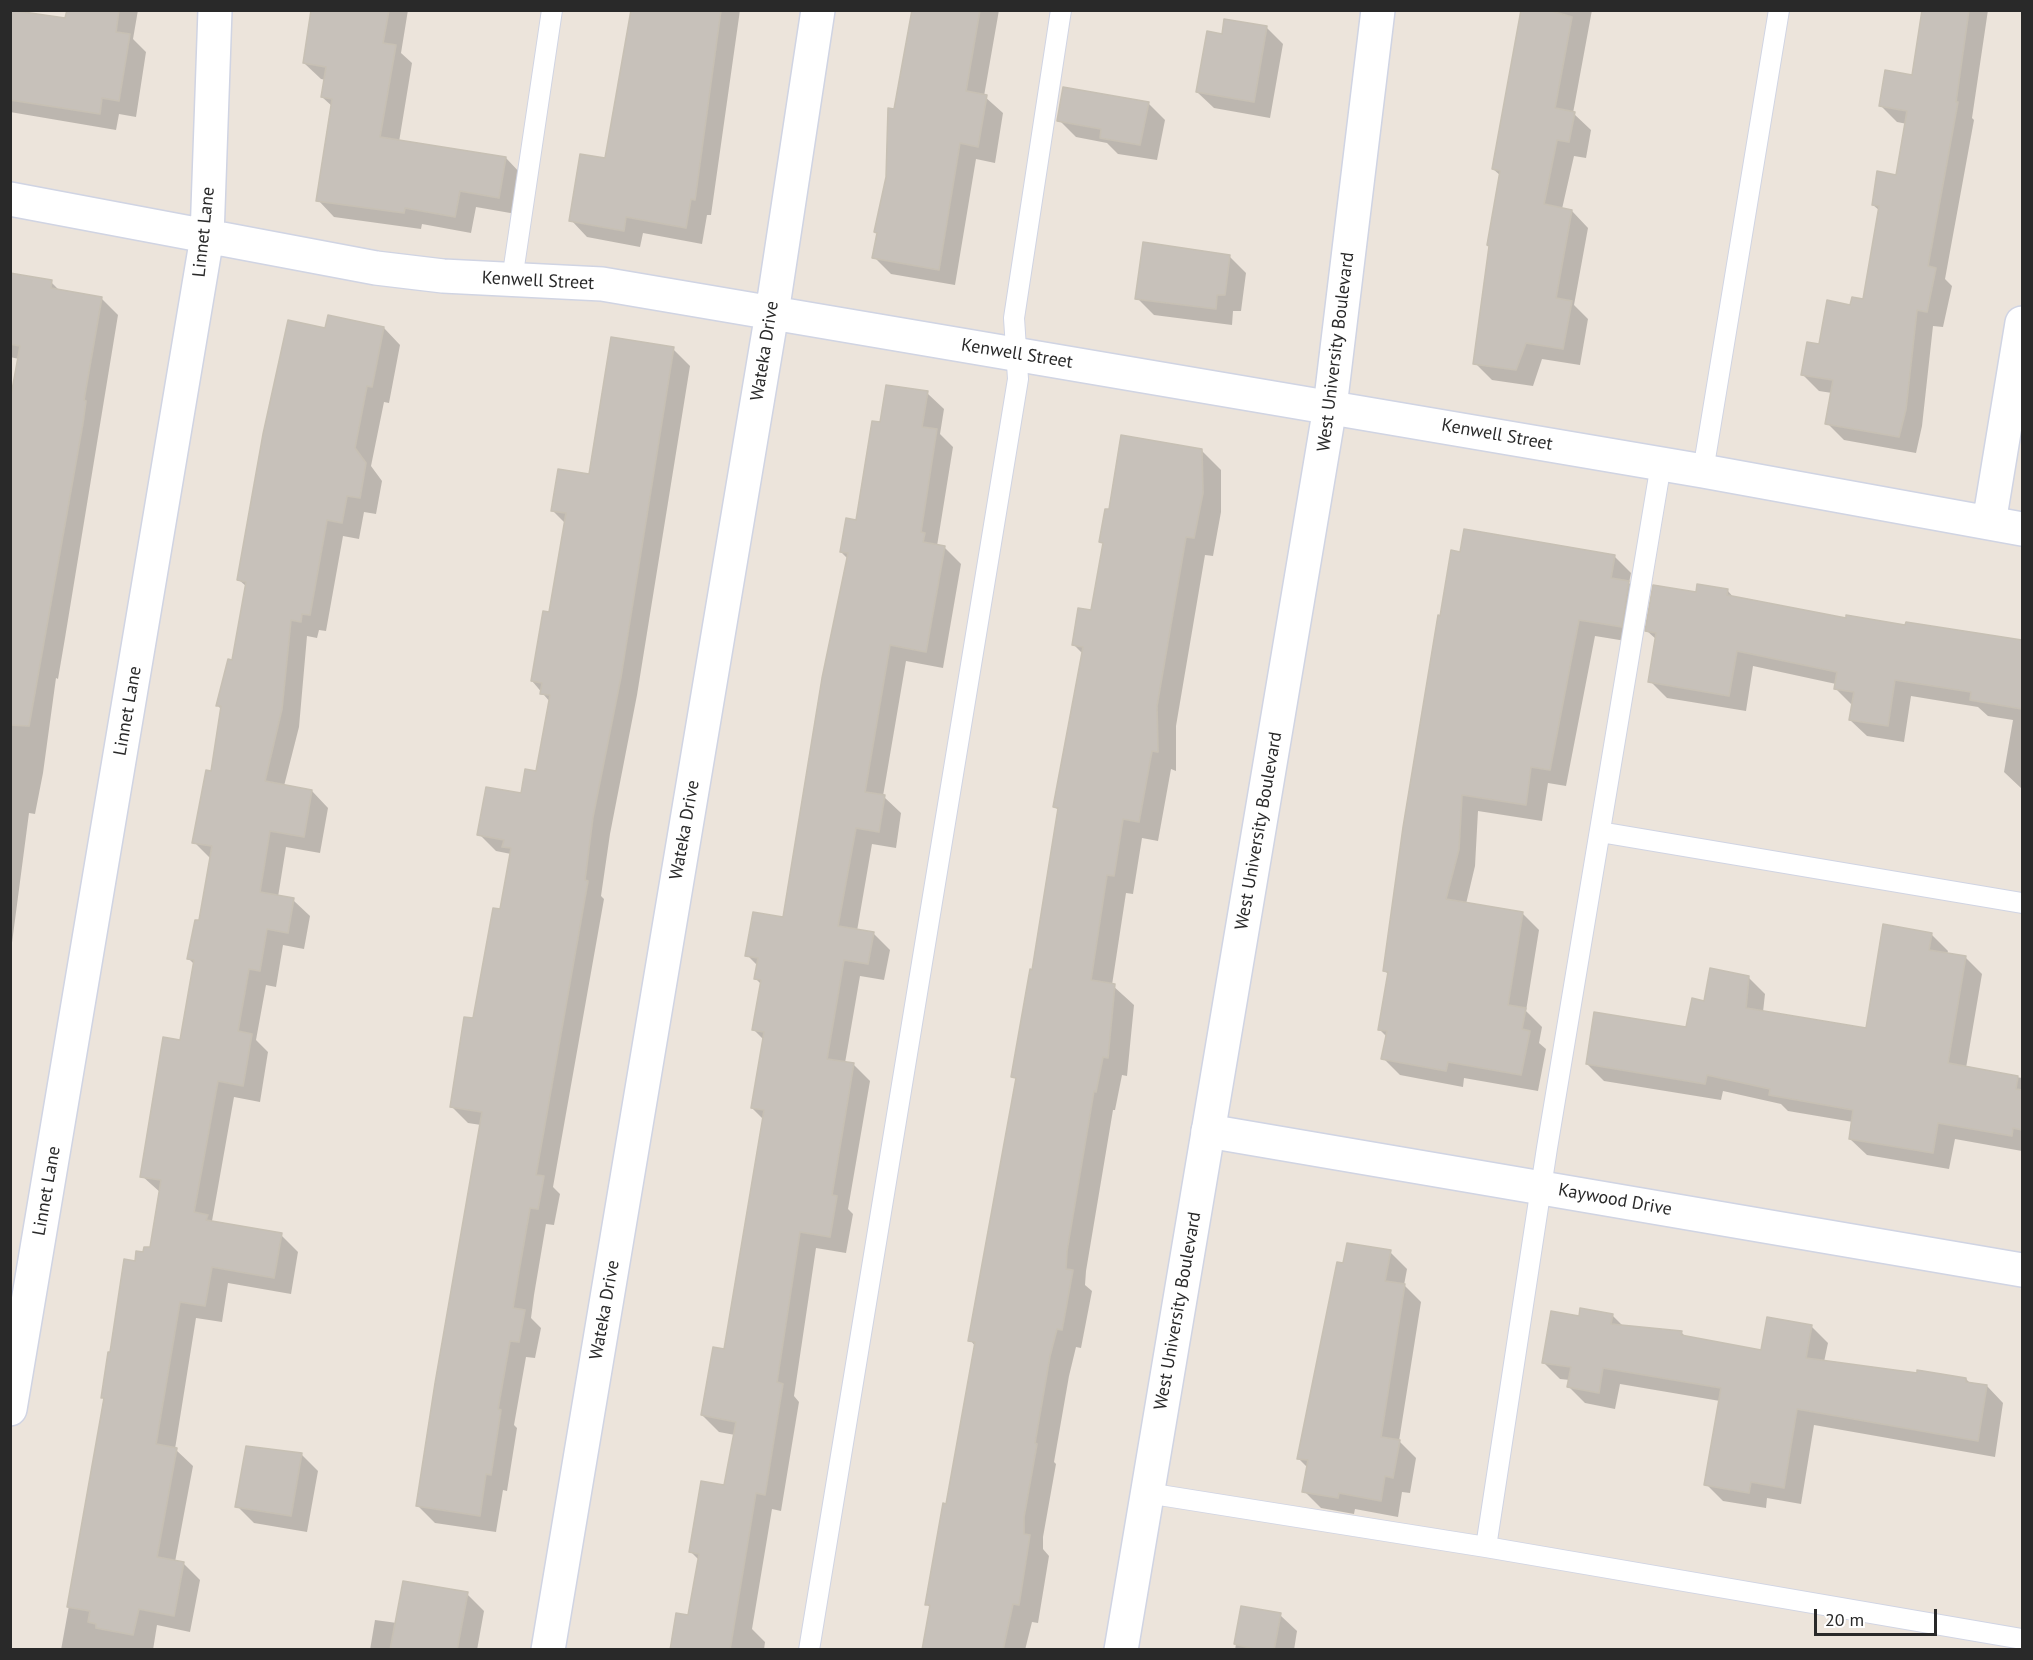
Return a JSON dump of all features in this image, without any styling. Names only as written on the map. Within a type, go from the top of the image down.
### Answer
[{"type":"street","name":"Linnet Lane","points":[[10,1409],[207,237],[215,10]]},
{"type":"street","name":"Wateka Drive","points":[[548,1650],[772,313],[818,10]]},
{"type":"street","name":"West University Boulevard","points":[[1121,1650],[1330,407],[1378,10]]},
{"type":"street","name":"Kenwell Street","points":[[10,199],[376,268],[443,276],[602,284],[1703,471],[2022,529]]},
{"type":"street","points":[[1989,523],[2022,323]]},
{"type":"street","name":"Kaywood Drive","points":[[1208,1131],[2022,1270]]},
{"type":"lane","points":[[512,280],[552,10]]},
{"type":"lane","points":[[809,1650],[1018,379],[1014,318],[1061,10]]},
{"type":"lane","points":[[1703,471],[1779,10]]},
{"type":"lane","points":[[1486,1547],[1541,1188],[1661,464]]},
{"type":"lane","points":[[1600,832],[2022,903]]},
{"type":"lane","points":[[1146,1493],[1486,1547],[2022,1639]]},
{"type":"building","points":[[10,10],[65,18],[67,10],[119,10],[116,32],[130,34],[119,101],[102,98],[100,114],[10,100]]},
{"type":"building","points":[[311,10],[389,10],[383,43],[396,45],[380,137],[506,157],[499,198],[460,191],[455,217],[405,208],[404,213],[316,201],[332,99],[321,97],[326,67],[303,63]]},
{"type":"building","points":[[631,10],[721,10],[695,200],[691,199],[686,228],[626,217],[624,231],[569,221],[580,154],[605,158]]},
{"type":"building","points":[[912,10],[980,10],[966,91],[987,95],[978,147],[960,143],[939,270],[872,258],[877,233],[874,232],[886,177],[888,108],[894,109]]},
{"type":"building","points":[[1521,10],[1548,10],[1572,17],[1555,108],[1575,112],[1569,142],[1557,140],[1544,204],[1572,210],[1556,298],[1572,301],[1563,349],[1526,343],[1516,370],[1473,364],[1489,246],[1487,245],[1500,171],[1492,169]]},
{"type":"building","points":[[1922,10],[1969,10],[1956,102],[1958,102],[1928,266],[1936,268],[1927,312],[1917,310],[1906,409],[1899,437],[1825,424],[1833,380],[1801,375],[1807,342],[1819,344],[1827,300],[1850,305],[1852,297],[1863,299],[1879,206],[1872,205],[1877,171],[1896,175],[1907,111],[1879,106],[1885,70],[1912,75]]},
{"type":"building","points":[[1224,19],[1267,26],[1254,102],[1196,92],[1207,31],[1222,34]]},
{"type":"building","points":[[1063,87],[1149,102],[1140,145],[1100,138],[1101,129],[1057,121]]},
{"type":"building","points":[[1143,242],[1230,255],[1225,295],[1217,295],[1216,309],[1135,299]]},
{"type":"building","points":[[10,273],[52,280],[51,288],[102,297],[84,400],[86,401],[83,423],[29,726],[10,725],[10,401],[20,346],[10,344]]},
{"type":"building","points":[[328,315],[384,327],[372,387],[367,386],[355,448],[366,463],[360,498],[347,496],[342,523],[327,520],[310,615],[302,614],[301,622],[291,620],[282,709],[265,781],[312,790],[304,837],[270,831],[260,892],[294,898],[288,933],[267,929],[260,971],[249,969],[238,1031],[252,1034],[243,1086],[218,1081],[194,1212],[208,1215],[206,1220],[282,1233],[274,1278],[212,1267],[205,1306],[180,1302],[156,1444],[177,1448],[157,1557],[184,1562],[174,1616],[139,1609],[133,1635],[96,1628],[96,1624],[88,1622],[90,1611],[67,1607],[104,1398],[101,1398],[124,1259],[135,1261],[136,1251],[143,1252],[144,1247],[150,1247],[161,1180],[140,1177],[163,1037],[180,1040],[194,960],[187,959],[195,920],[199,920],[212,846],[192,843],[206,770],[211,771],[221,706],[216,706],[228,659],[232,660],[246,582],[237,580],[263,434],[288,320],[325,328]]},
{"type":"building","points":[[611,337],[674,347],[621,677],[593,817],[585,880],[588,881],[536,1175],[544,1176],[538,1209],[530,1208],[513,1308],[525,1310],[519,1342],[510,1341],[498,1409],[501,1410],[491,1475],[486,1474],[480,1516],[416,1506],[482,1112],[450,1107],[464,1017],[473,1018],[493,908],[500,909],[511,848],[502,847],[504,840],[477,835],[486,787],[521,793],[525,769],[536,771],[550,695],[540,694],[542,683],[531,681],[543,611],[549,612],[566,513],[551,511],[558,469],[589,474]]},
{"type":"building","points":[[886,385],[928,391],[922,427],[937,429],[921,532],[925,533],[923,542],[945,546],[926,652],[890,645],[865,792],[885,795],[879,832],[856,828],[838,926],[874,932],[868,964],[844,960],[827,1059],[854,1063],[832,1195],[837,1196],[830,1237],[800,1232],[777,1382],[783,1384],[765,1495],[756,1493],[730,1650],[670,1650],[676,1613],[688,1615],[699,1554],[689,1552],[701,1481],[724,1485],[736,1422],[701,1415],[713,1347],[724,1349],[764,1110],[751,1108],[764,1032],[752,1030],[761,980],[754,979],[758,958],[745,956],[753,912],[783,917],[822,678],[848,553],[840,552],[846,518],[856,520],[872,421],[880,422]]},
{"type":"building","points":[[1121,435],[1202,449],[1203,493],[1194,538],[1186,537],[1157,706],[1158,752],[1152,751],[1139,822],[1123,819],[1114,876],[1107,875],[1091,980],[1115,984],[1108,1058],[1103,1057],[1096,1092],[1094,1091],[1067,1251],[1066,1269],[1073,1270],[1062,1330],[1057,1329],[1050,1356],[1035,1443],[1037,1444],[1024,1517],[1024,1534],[1030,1535],[1019,1605],[1013,1604],[1003,1650],[922,1650],[930,1605],[925,1605],[975,1342],[968,1341],[1016,1078],[1011,1077],[1030,969],[1032,970],[1058,808],[1053,807],[1083,647],[1072,645],[1078,608],[1091,610],[1103,543],[1099,542],[1105,509],[1109,509]]},
{"type":"building","points":[[1464,529],[1615,555],[1611,578],[1629,581],[1622,627],[1579,620],[1550,770],[1531,767],[1526,805],[1462,795],[1459,849],[1446,899],[1523,912],[1508,1005],[1526,1008],[1522,1029],[1530,1031],[1521,1075],[1448,1062],[1446,1071],[1381,1059],[1387,1031],[1378,1030],[1388,972],[1383,971],[1403,827],[1451,550],[1460,552]]},
{"type":"building","points":[[1697,584],[1728,589],[1727,595],[1846,618],[1846,615],[1905,625],[1906,622],[2022,640],[2022,709],[1970,700],[1971,692],[1895,680],[1888,726],[1849,720],[1854,692],[1834,689],[1837,672],[1737,651],[1729,696],[1648,682],[1656,633],[1645,631],[1653,585],[1696,592]]},
{"type":"building","points":[[1883,924],[1932,933],[1929,950],[1966,956],[1948,1063],[2018,1076],[2016,1089],[2022,1090],[2022,1130],[2013,1128],[2012,1136],[1938,1123],[1933,1153],[1849,1139],[1853,1110],[1769,1095],[1770,1089],[1707,1075],[1705,1084],[1586,1064],[1594,1012],[1686,1027],[1692,998],[1704,1001],[1710,968],[1749,976],[1746,1008],[1866,1028]]},
{"type":"building","points":[[1347,1243],[1391,1250],[1385,1281],[1405,1284],[1381,1437],[1400,1440],[1393,1478],[1385,1476],[1381,1501],[1339,1493],[1338,1498],[1302,1492],[1308,1460],[1297,1459],[1337,1262],[1343,1263]]},
{"type":"building","points":[[1580,1308],[1613,1314],[1611,1324],[1682,1331],[1681,1335],[1761,1350],[1767,1317],[1812,1325],[1806,1358],[1917,1373],[1917,1370],[1966,1378],[1966,1382],[1987,1385],[1978,1441],[1797,1409],[1784,1488],[1751,1482],[1749,1493],[1704,1485],[1721,1388],[1603,1368],[1599,1393],[1567,1387],[1571,1367],[1542,1363],[1551,1311],[1579,1316]]},
{"type":"building","points":[[246,1446],[302,1453],[291,1516],[235,1507]]},
{"type":"building","points":[[403,1581],[468,1592],[457,1650],[390,1650]]},
{"type":"building","points":[[1241,1606],[1281,1613],[1274,1650],[1258,1650],[1234,1644]]}]
